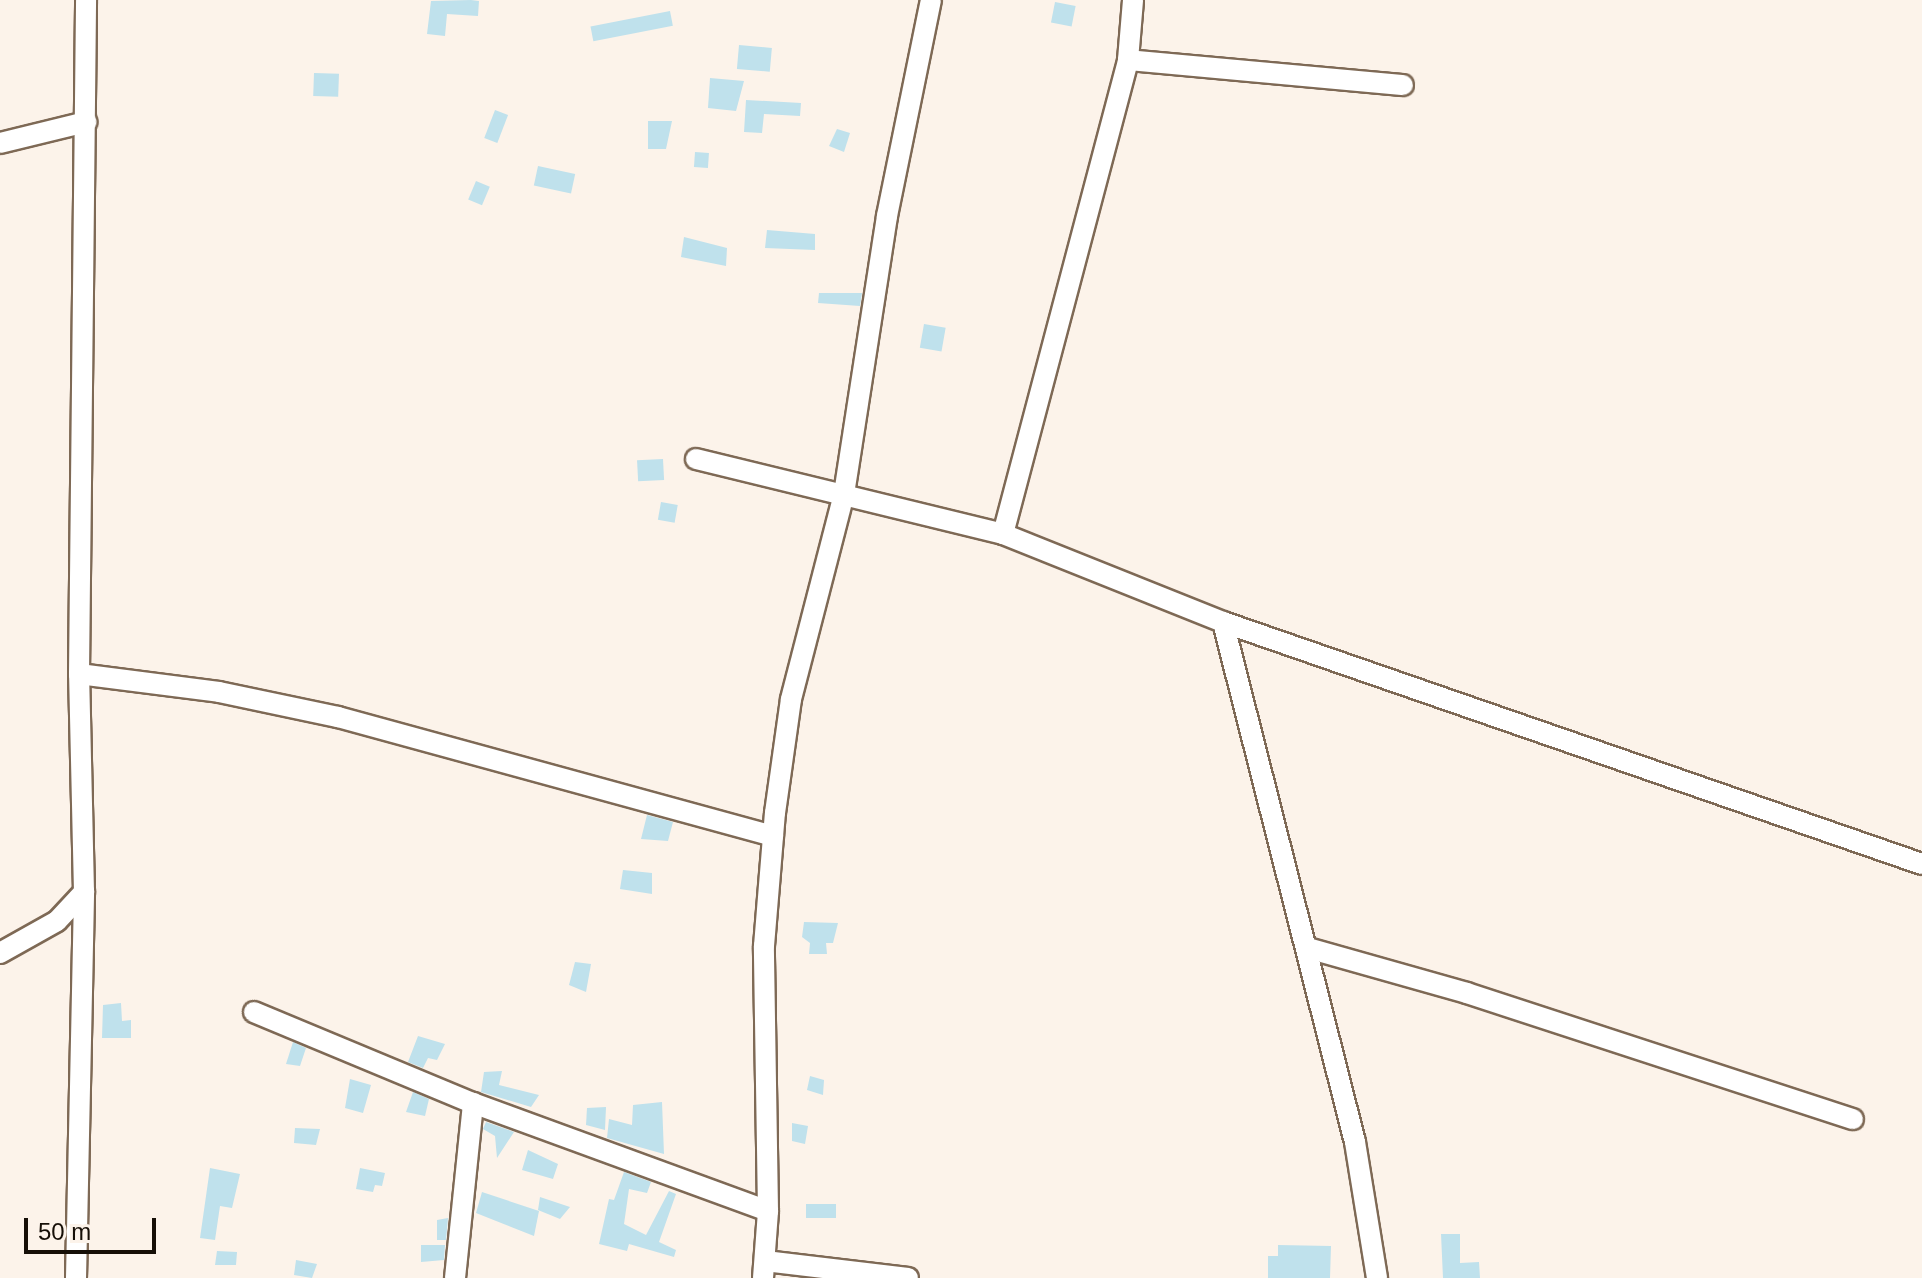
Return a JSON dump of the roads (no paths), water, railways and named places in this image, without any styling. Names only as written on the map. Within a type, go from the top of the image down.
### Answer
[{"type":"street","points":[[76,1278],[84,892],[79,674],[86,0]]},
{"type":"street","points":[[908,1278],[764,1269],[768,1211],[764,946],[773,836],[791,699],[844,494],[887,216],[931,0]]},
{"type":"street","points":[[1003,534],[1128,60],[1133,0]]},
{"type":"street","points":[[1128,60],[1403,85]]},
{"type":"street","points":[[0,143],[86,122]]},
{"type":"street","points":[[696,459],[1003,534],[1223,622],[1922,864]]},
{"type":"street","points":[[1223,622],[1355,1142],[1377,1278]]},
{"type":"street","points":[[79,674],[219,692],[338,717],[773,836]]},
{"type":"street","points":[[0,953],[57,921],[84,892]]},
{"type":"street","points":[[1308,948],[1467,993],[1853,1119]]},
{"type":"street","points":[[254,1012],[473,1103],[768,1211]]},
{"type":"street","points":[[455,1278],[473,1103]]}]
